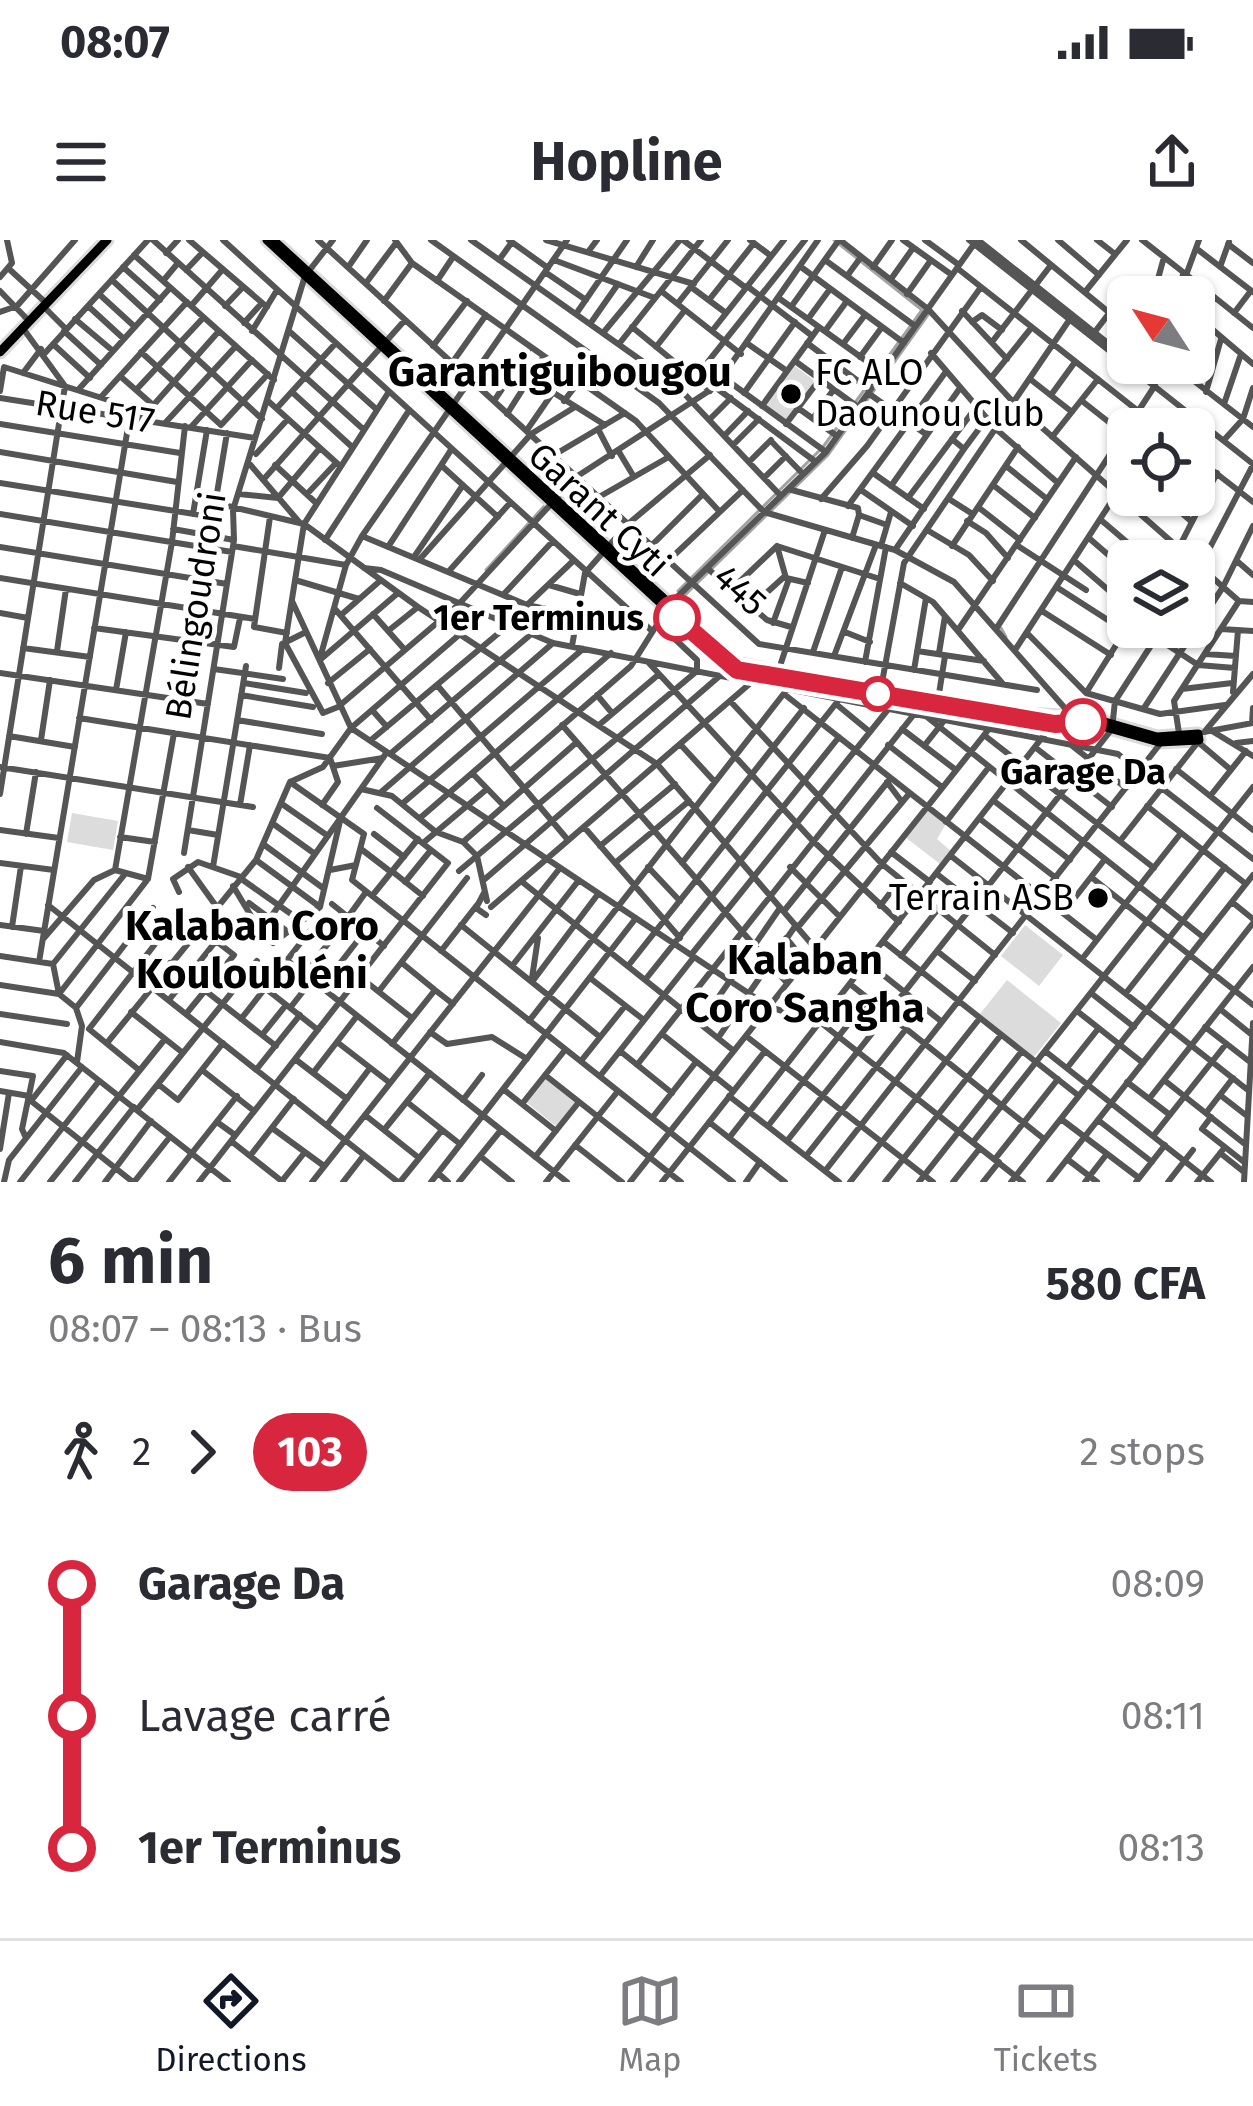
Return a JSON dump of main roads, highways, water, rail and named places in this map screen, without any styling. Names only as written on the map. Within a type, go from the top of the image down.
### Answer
[{"type":"main road","points":[[70,279],[104,240]]},
{"type":"main road","points":[[1,358],[104,240]]},
{"type":"main road","name":"Garant Cyti","points":[[270,240],[732,670]]},
{"type":"main road","points":[[732,670],[778,673],[1052,723],[1074,720]]},
{"type":"main road","points":[[732,670],[1074,720],[1157,737],[1201,737]]},
{"type":"main road","points":[[1112,727],[1162,742],[1182,738]]},
{"type":"waterway","points":[[678,591],[823,447],[922,310],[834,240]]},
{"type":"waterway","points":[[684,596],[828,455],[928,315]]},
{"type":"waterway","points":[[486,570],[548,502]]},
{"type":"waterway","points":[[1001,628],[1006,637]]},
{"type":"place","name":"FC ALO Daounou Club","points":[[791,394]]},
{"type":"place","name":"1er Terminus","points":[[677,618]]},
{"type":"place","name":"Garage Da","points":[[1083,722]]},
{"type":"place","name":"Terrain ASB","points":[[1098,898]]},
{"type":"district","name":"Garantiguibougou","points":[[560,372]]},
{"type":"district","name":"Kalaban Coro Kouloubléni","points":[[252,950]]},
{"type":"district","name":"Kalaban Coro Sangha","points":[[805,984]]}]
